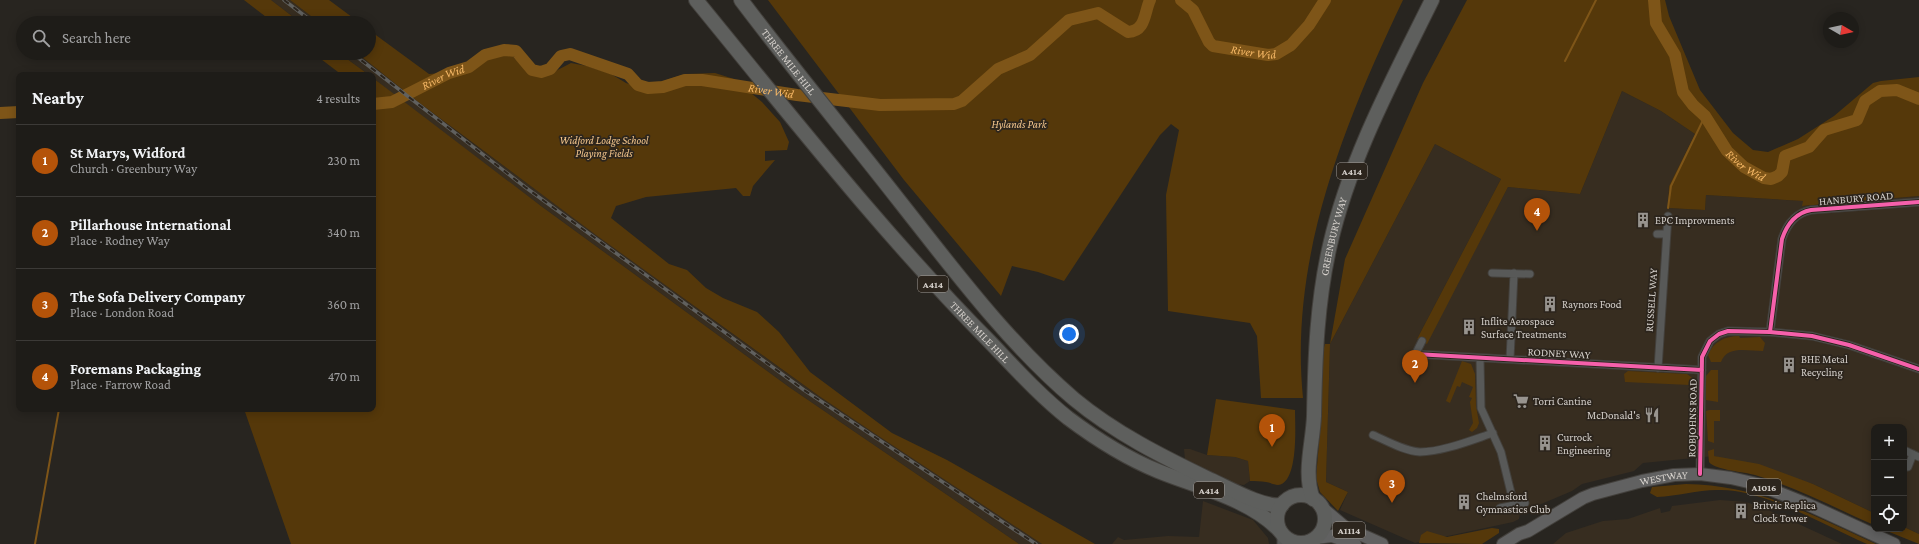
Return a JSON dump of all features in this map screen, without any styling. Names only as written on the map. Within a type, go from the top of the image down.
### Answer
[{"type":"highway","name":"THREE MILE HILL","points":[[696,0],[877,222],[1019,373],[1067,417],[1097,439],[1129,457],[1158,471],[1244,505],[1272,523],[1281,536]]},
{"type":"highway","name":"THREE MILE HILL","points":[[741,0],[927,235],[990,311],[1026,353],[1076,400],[1131,439],[1193,471],[1261,502],[1272,505],[1284,502]]},
{"type":"highway","name":"GREENBURY WAY","points":[[1317,503],[1310,487],[1309,467],[1313,437],[1317,329],[1322,285],[1330,244],[1347,186],[1369,131],[1432,0]]},
{"type":"highway","name":"GREENBURY WAY","points":[[1284,502],[1309,467]]},
{"type":"highway","name":"A414","points":[[1300,496],[1317,503],[1324,514],[1324,522],[1320,532],[1313,540],[1296,543],[1281,536],[1277,515],[1284,502],[1300,496]]},
{"type":"main road","name":"WESTWAY","points":[[1503,544],[1583,498],[1593,494],[1655,478],[1674,475],[1700,474],[1731,478],[1757,484],[1807,504],[1894,544]]},
{"type":"main road","name":"A1114","points":[[1317,503],[1346,528],[1382,544]]},
{"type":"main road","name":"WESTWAY","points":[[1515,544],[1528,531]]},
{"type":"main road","name":"A1114","points":[[1313,540],[1332,536],[1355,544]]},
{"type":"street","name":"HANBURY ROAD","points":[[1770,332],[1782,239],[1786,228],[1792,219],[1805,211],[1811,210],[1919,202]]},
{"type":"street","name":"RUSSELL WAY","points":[[1658,368],[1668,216]]},
{"type":"street","points":[[1658,234],[1666,234]]},
{"type":"street","points":[[1492,273],[1530,274]]},
{"type":"street","points":[[1510,359],[1514,273]]},
{"type":"street","name":"ROBJOHNS ROAD","points":[[1700,474],[1702,357],[1710,341],[1719,334],[1728,331],[1770,332],[1812,336],[1849,345],[1919,369]]},
{"type":"street","points":[[1411,363],[1422,341]]},
{"type":"street","name":"RODNEY WAY","points":[[1415,354],[1702,370]]},
{"type":"street","points":[[1480,358],[1481,408],[1501,452],[1514,505]]},
{"type":"street","points":[[1373,435],[1399,446],[1419,452],[1432,451],[1493,433]]},
{"type":"street","points":[[1908,467],[1916,455]]},
{"type":"street","points":[[1500,508],[1525,503]]},
{"type":"shaded area","points":[[271,0],[290,0],[311,16],[292,16]]},
{"type":"shaded area","points":[[349,60],[366,60],[467,139],[819,396],[1042,544],[1019,544],[789,387],[541,206],[408,106],[376,80],[376,72],[365,72]]},
{"type":"shaded area","points":[[1622,91],[1661,111],[1695,134],[1669,186],[1668,208],[1705,210],[1706,195],[1803,201],[1803,206],[1919,196],[1919,534],[1907,528],[1907,424],[1871,424],[1871,512],[1813,484],[1714,456],[1643,463],[1634,471],[1582,484],[1572,491],[1520,513],[1519,519],[1513,522],[1415,543],[1340,510],[1348,492],[1326,482],[1330,344],[1435,144],[1501,179],[1417,339],[1426,343],[1508,187],[1580,194]]},
{"type":"shaded area","points":[[1184,449],[1190,449],[1207,455],[1235,457],[1248,461],[1250,481],[1244,485],[1233,484],[1185,460]]},
{"type":"shaded area","points":[[1720,500],[1746,502],[1764,508],[1842,544],[1553,544],[1566,533],[1603,521],[1628,519],[1660,508],[1661,513],[1670,511],[1672,506]]},
{"type":"shaded area","points":[[1203,501],[1253,520],[1268,538],[1269,544],[1112,544],[1118,537],[1124,540],[1168,536],[1199,537]]},
{"type":"green space","points":[[244,0],[271,0],[292,16],[265,16]]},
{"type":"green space","points":[[290,0],[329,0],[351,16],[311,16]]},
{"type":"green space","name":"Hylands Park","points":[[768,0],[1403,0],[1381,47],[1342,144],[1326,193],[1313,243],[1304,294],[1301,346],[1303,398],[1261,398],[1257,336],[1250,323],[1168,311],[1166,195],[1179,130],[1171,124],[1160,135],[1064,281],[1038,272],[1012,266],[1001,296],[904,180]]},
{"type":"green space","points":[[1467,0],[1665,0],[1669,16],[1700,90],[1733,133],[1753,150],[1768,152],[1798,139],[1834,116],[1873,83],[1919,77],[1919,196],[1802,206],[1803,201],[1706,195],[1705,210],[1668,208],[1669,186],[1695,134],[1661,111],[1622,91],[1580,194],[1508,187],[1427,344],[1417,339],[1501,179],[1435,144],[1330,344],[1345,259],[1423,83]]},
{"type":"green space","name":"Widford Lodge School Playing Fields","points":[[376,35],[429,74],[468,71],[482,51],[509,44],[514,58],[534,75],[546,76],[571,63],[587,66],[611,74],[626,83],[641,88],[685,74],[715,73],[734,79],[762,102],[780,122],[789,142],[787,150],[765,151],[765,161],[775,160],[753,186],[750,196],[743,196],[736,188],[646,197],[616,206],[611,218],[669,264],[687,270],[706,288],[723,298],[757,312],[779,332],[810,372],[892,433],[947,460],[1095,544],[1042,544],[819,396],[596,235],[417,101],[366,60],[376,60]]},
{"type":"green space","points":[[322,60],[349,60],[365,72],[338,72]]},
{"type":"green space","points":[[376,80],[541,206],[789,387],[1019,544],[291,544],[245,412],[376,412]]},
{"type":"green space","points":[[1739,336],[1740,338],[1760,337],[1765,343],[1763,351],[1733,351],[1728,353],[1721,362],[1711,362],[1708,355],[1716,343],[1729,337]]},
{"type":"green space","points":[[1325,344],[1330,344],[1326,482],[1348,492],[1338,511],[1320,492],[1316,478],[1320,431],[1322,354]]},
{"type":"green space","points":[[1462,361],[1471,364],[1475,374],[1476,406],[1479,423],[1477,428],[1472,432],[1469,430],[1473,423],[1470,402],[1472,398],[1469,397],[1473,387],[1462,382],[1460,387],[1457,386],[1450,403],[1446,401]]},
{"type":"green space","points":[[1711,370],[1718,370],[1718,402],[1706,400],[1706,376]]},
{"type":"green space","points":[[1628,371],[1687,374],[1695,380],[1696,390],[1690,385],[1625,382],[1624,374]]},
{"type":"green space","points":[[1216,399],[1295,410],[1293,464],[1290,474],[1285,482],[1278,485],[1250,481],[1248,461],[1235,457],[1207,455]]},
{"type":"green space","points":[[1720,410],[1720,421],[1714,421],[1714,443],[1708,441],[1706,411]]},
{"type":"green space","points":[[1714,449],[1714,456],[1759,464],[1813,484],[1871,512],[1871,524],[1785,485],[1755,475],[1712,465],[1709,462],[1708,451]]},
{"type":"green space","points":[[1686,484],[1737,490],[1761,496],[1807,513],[1876,544],[1867,544],[1795,510],[1757,496],[1721,490],[1657,497],[1650,493],[1652,487]]},
{"type":"green space","points":[[1492,528],[1499,529],[1499,533],[1482,544],[1419,543],[1421,535],[1427,531],[1447,537]]},
{"type":"green space","points":[[1907,528],[1919,534],[1919,544],[1889,532],[1907,532]]},
{"type":"waterway","name":"River Wid","points":[[376,104],[392,102],[449,73],[469,67],[485,55],[504,50],[516,51],[532,70],[541,72],[550,69],[561,56],[570,54],[628,74],[638,85],[648,88],[663,87],[685,80],[702,80],[797,95],[880,105],[954,104],[962,101],[998,69],[1030,55],[1069,20],[1098,13],[1128,32],[1134,31],[1144,20],[1150,0]]},
{"type":"waterway","name":"River Wid","points":[[1181,0],[1193,10],[1209,42],[1213,46],[1268,55],[1276,54],[1291,45],[1309,25],[1325,0]]},
{"type":"waterway","points":[[1565,61],[1596,0]]},
{"type":"waterway","name":"River Wid","points":[[1654,0],[1656,23],[1675,55],[1683,92],[1693,105],[1705,116],[1727,151],[1744,167],[1764,178],[1771,179],[1778,176],[1782,172],[1785,156],[1809,147],[1824,130],[1857,120],[1865,101],[1880,91],[1897,90],[1919,99]]},
{"type":"waterway","name":"River Wid","points":[[0,113],[16,112]]},
{"type":"waterway","points":[[1668,208],[1671,186],[1705,116]]},
{"type":"waterway","points":[[35,544],[58,412]]},
{"type":"railway","points":[[284,0],[305,16]]},
{"type":"railway","points":[[361,60],[525,187],[804,390],[1036,544]]},
{"type":"cycle path","points":[[1770,332],[1782,239],[1792,220],[1805,211],[1811,210],[1919,202]]},
{"type":"cycle path","points":[[1700,474],[1702,357],[1710,341],[1719,334],[1728,331],[1770,332],[1812,336],[1849,345],[1919,369]]},
{"type":"cycle path","points":[[1415,354],[1702,370]]},
{"type":"place","name":"EPC Improvments","points":[[1643,220]]},
{"type":"place","name":"Foremans Packaging","points":[[1537,231]]},
{"type":"place","name":"Raynors Food","points":[[1550,304]]},
{"type":"place","name":"Inflite Aerospace Surface Treatments","points":[[1469,327]]},
{"type":"place","name":"BHE Metal Recycling","points":[[1789,365]]},
{"type":"place","name":"Pillarhouse International","points":[[1415,383]]},
{"type":"place","name":"Torri Cantine","points":[[1521,401]]},
{"type":"place","name":"McDonald's","points":[[1652,415]]},
{"type":"place","name":"Currock Engineering","points":[[1545,443]]},
{"type":"place","name":"St Marys, Widford","points":[[1272,447]]},
{"type":"place","name":"Chelmsford Gymnastics Club","points":[[1464,502]]},
{"type":"place","name":"The Sofa Delivery Company","points":[[1392,503]]},
{"type":"place","name":"Britvic Replica Clock Tower","points":[[1741,511]]}]
